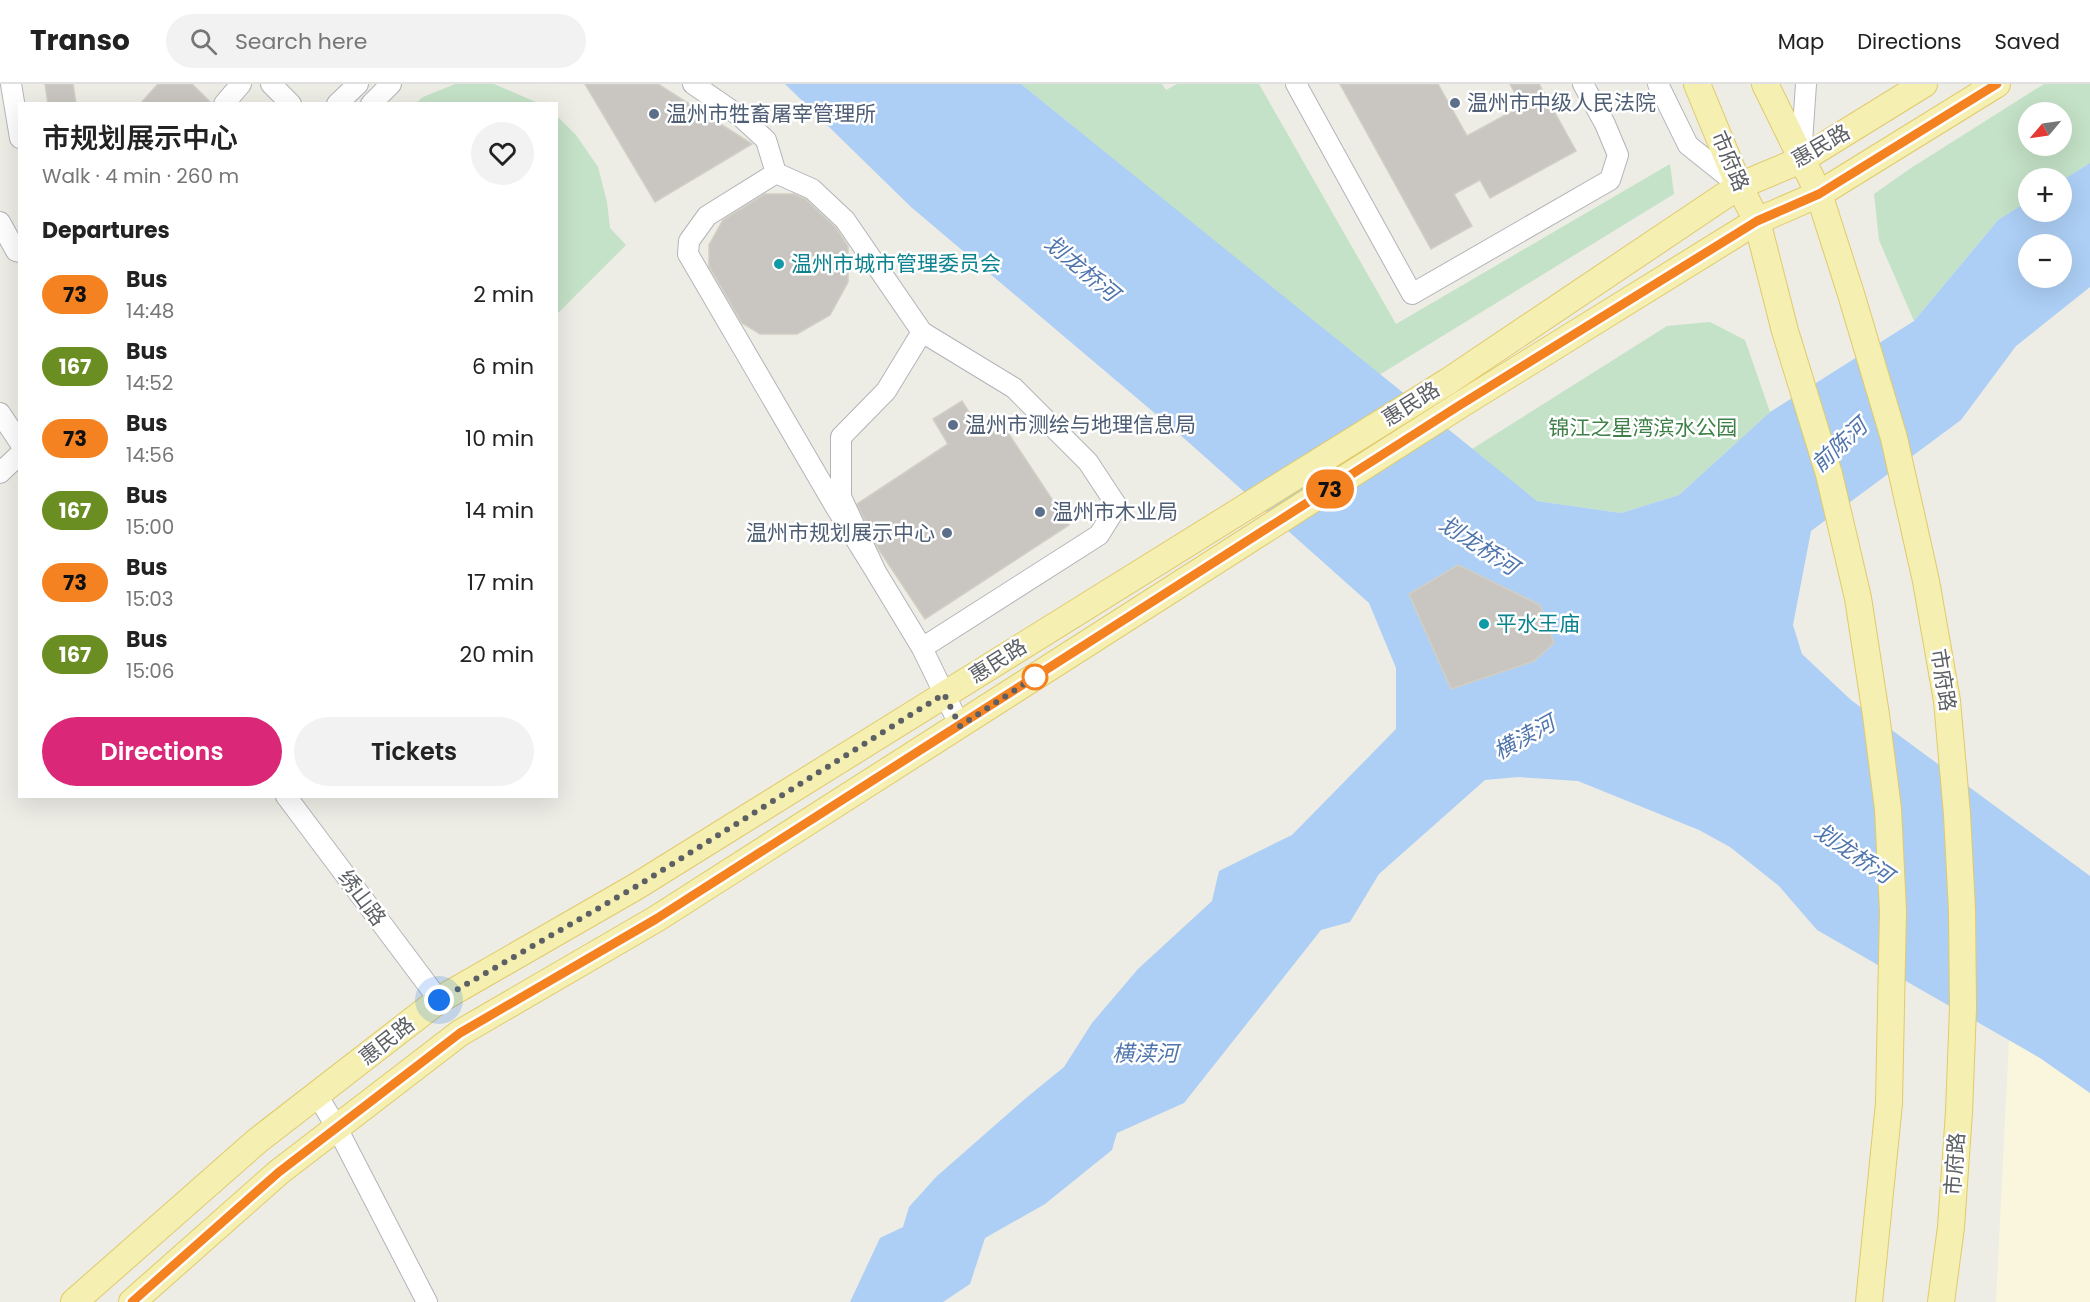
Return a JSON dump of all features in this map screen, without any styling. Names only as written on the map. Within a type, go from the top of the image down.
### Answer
[{"type":"main road","name":"市府路","points":[[1696,84],[1703,95],[1739,186],[1757,221],[1785,331],[1828,474],[1858,598],[1888,809],[1893,911],[1889,1092],[1869,1302]]},
{"type":"main road","name":"市府路","points":[[1765,84],[1819,194],[1894,438],[1926,581],[1947,700],[1958,825],[1963,1008],[1951,1227],[1941,1302]]},
{"type":"main road","name":"惠民路","points":[[74,1302],[257,1141],[439,1000],[637,886],[1447,382],[1739,186],[1801,160],[1924,84]]},
{"type":"main road","name":"惠民路","points":[[132,1302],[279,1172],[460,1033],[656,919],[1460,405],[1757,221],[1819,194],[1997,84]]},
{"type":"street","points":[[12,84],[18,124]]},
{"type":"street","points":[[226,102],[241,84]]},
{"type":"street","points":[[271,84],[289,102]]},
{"type":"street","points":[[339,102],[358,84]]},
{"type":"street","points":[[373,102],[391,84]]},
{"type":"street","points":[[693,84],[741,117],[766,140],[776,173],[812,189],[845,220],[921,332],[1014,388],[1088,462],[1117,506],[1100,535],[922,648]]},
{"type":"street","points":[[1296,84],[1412,294],[1610,180],[1618,154],[1583,84]]},
{"type":"street","points":[[1658,84],[1688,145],[1739,186]]},
{"type":"street","points":[[1801,160],[1806,84]]},
{"type":"street","points":[[776,173],[707,216],[689,241],[688,254],[835,506],[922,648],[960,726]]},
{"type":"street","points":[[0,222],[18,252]]},
{"type":"street","points":[[876,572],[841,497],[841,436],[886,391],[921,332]]},
{"type":"street","points":[[0,473],[18,456]]},
{"type":"street","name":"绣山路","points":[[288,798],[439,1000]]},
{"type":"street","points":[[317,1095],[337,1128],[427,1302]]},
{"type":"shaded area","points":[[2009,1040],[2040,1058],[2090,1093],[2090,1302],[1996,1302]]},
{"type":"green space","points":[[455,84],[494,84],[536,102],[417,102],[423,97]]},
{"type":"green space","points":[[1021,84],[1162,84],[1166,90],[1177,84],[1259,84],[1396,324],[1670,164],[1674,194],[1379,375]]},
{"type":"green space","points":[[2044,84],[2090,84],[2090,163],[2072,174],[2072,168],[2018,168],[2018,207],[1998,220],[1914,321],[1879,240],[1874,194]]},
{"type":"green space","points":[[558,117],[576,135],[598,167],[607,202],[610,228],[626,245],[558,313]]},
{"type":"green space","name":"锦江之星湾滨水公园","points":[[1710,322],[1745,340],[1770,412],[1679,495],[1621,513],[1537,501],[1472,449],[1667,326]]},
{"type":"water","points":[[785,84],[1021,84],[1537,501],[1621,513],[1679,495],[1770,412],[1914,321],[1998,220],[2018,207],[2018,222],[2072,222],[2072,174],[2090,163],[2090,287],[2016,346],[1961,420],[1811,531],[1793,625],[1802,654],[1851,700],[2090,876],[2090,1093],[2040,1058],[1817,930],[1779,886],[1730,847],[1699,830],[1578,781],[1518,777],[1485,780],[1379,874],[1350,922],[1321,930],[1184,1103],[1117,1133],[1112,1150],[1045,1204],[985,1238],[970,1284],[943,1302],[850,1302],[880,1238],[903,1227],[909,1207],[936,1177],[1064,1067],[1092,1023],[1138,969],[1212,901],[1219,871],[1292,835],[1396,729],[1396,668],[1369,603],[1177,432],[911,207]],"holes":[[[1458,565],[1539,605],[1554,643],[1534,661],[1451,689],[1409,594]]]},
{"type":"building","points":[[45,84],[73,84],[76,102],[48,102]]},
{"type":"building","points":[[158,84],[192,84],[210,102],[142,102]]},
{"type":"building","name":"温州市牲畜屠宰管理所","points":[[585,84],[658,84],[752,144],[655,202]]},
{"type":"building","points":[[1340,84],[1438,84],[1467,136],[1522,106],[1510,84],[1539,84],[1576,151],[1490,198],[1480,180],[1454,194],[1472,226],[1431,249]]},
{"type":"building","name":"温州市城市管理委员会","points":[[765,194],[794,194],[805,199],[836,228],[848,246],[848,282],[830,315],[797,334],[760,334],[742,323],[709,266],[709,245],[723,220]]},
{"type":"building","points":[[962,401],[977,425],[995,413],[1069,525],[925,619],[879,550],[857,504],[948,444],[933,419]]},
{"type":"building","name":"平水王庙","points":[[1458,565],[1540,605],[1554,643],[1534,661],[1451,689],[1409,594]]},
{"type":"bus line","name":"73","points":[[132,1302],[279,1172],[460,1033],[656,919],[1460,405],[1757,221],[1819,194],[1997,84]]},
{"type":"place","name":"温州市中级人民法院","points":[[1455,103]]},
{"type":"place","name":"温州市牲畜屠宰管理所","points":[[654,114]]},
{"type":"place","name":"温州市城市管理委员会","points":[[779,264]]},
{"type":"place","name":"温州市测绘与地理信息局","points":[[953,425]]},
{"type":"place","name":"温州市木业局","points":[[1040,512]]},
{"type":"place","name":"温州市规划展示中心","points":[[947,533]]},
{"type":"place","name":"平水王庙","points":[[1484,624]]},
{"type":"route","points":[[439,1000],[637,886],[944,694],[960,726],[1038,675],[1035,677]]},
{"type":"water label","name":"划龙桥河","points":[[1082,268]]},
{"type":"water label","name":"前陈河","points":[[1839,445]]},
{"type":"water label","name":"划龙桥河","points":[[1479,545]]},
{"type":"water label","name":"横渎河","points":[[1524,737]]},
{"type":"water label","name":"划龙桥河","points":[[1854,853]]},
{"type":"water label","name":"横渎河","points":[[1145,1053]]}]
